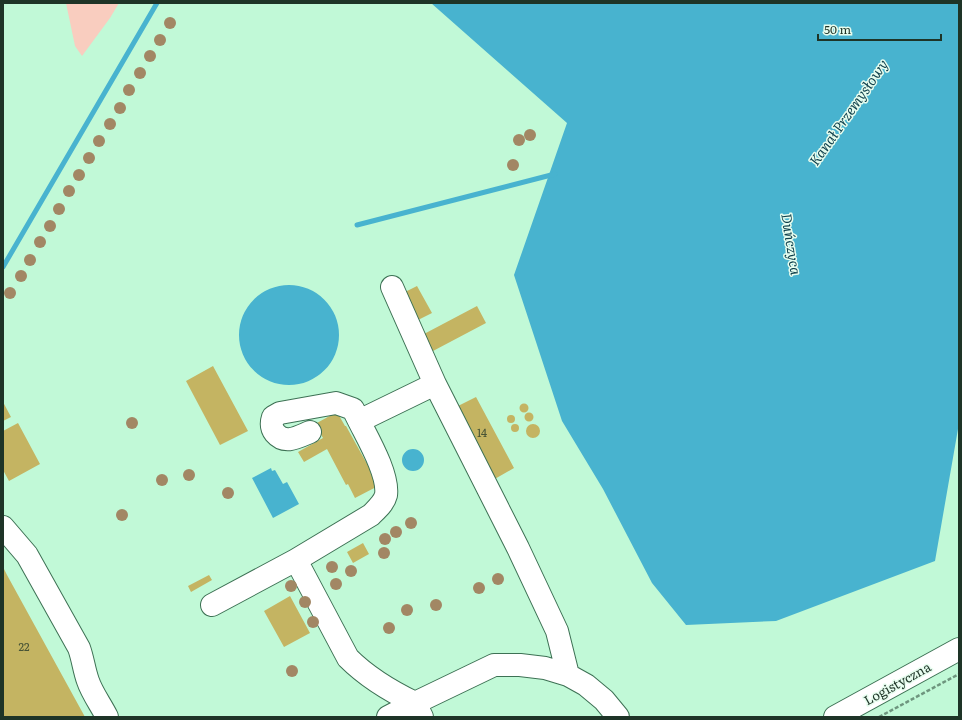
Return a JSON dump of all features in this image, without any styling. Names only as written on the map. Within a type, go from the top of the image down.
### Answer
[{"type":"street","points":[[392,287],[434,384],[518,548],[557,631],[568,675]]},
{"type":"street","points":[[359,421],[434,384]]},
{"type":"street","points":[[212,605],[296,560],[372,515],[380,506],[386,495],[386,480],[353,409],[336,403],[280,413],[273,417],[271,424],[273,430],[279,437],[288,440],[310,432]]},
{"type":"street","points":[[3,527],[27,555],[79,648],[83,658],[84,670],[88,682],[107,717]]},
{"type":"street","points":[[296,560],[348,658],[360,670],[379,684],[419,710]]},
{"type":"street","name":"Logistyczna","points":[[834,717],[959,649]]},
{"type":"street","points":[[388,717],[419,710],[494,665],[520,665],[545,668],[568,675],[586,685],[604,700],[618,717]]},
{"type":"path","points":[[879,717],[959,674]]},
{"type":"shaded area","points":[[66,3],[119,3],[110,18],[82,56],[75,46]]},
{"type":"water","points":[[431,3],[959,3],[959,428],[935,561],[776,621],[686,625],[652,583],[603,489],[562,421],[514,275],[567,123]]},
{"type":"water","points":[[289,285],[308,289],[324,300],[335,316],[339,335],[335,354],[324,370],[308,381],[289,385],[270,381],[254,370],[243,354],[239,335],[243,316],[254,300],[270,289]]},
{"type":"water","points":[[413,449],[421,452],[424,460],[421,468],[413,471],[405,468],[402,460],[405,452]]},
{"type":"water","points":[[271,468],[272,471],[275,470],[283,484],[287,482],[299,504],[273,518],[252,478]]},
{"type":"building","points":[[417,286],[432,313],[418,320],[403,293]]},
{"type":"building","points":[[477,306],[486,323],[433,351],[424,334]]},
{"type":"building","points":[[213,366],[248,431],[220,445],[186,381]]},
{"type":"building","points":[[476,397],[514,468],[493,480],[456,407]]},
{"type":"building","points":[[3,402],[11,417],[3,421]]},
{"type":"building","points":[[524,403],[529,408],[524,413],[519,408]]},
{"type":"building","points":[[337,412],[378,486],[355,498],[348,484],[346,485],[327,449],[304,462],[298,452],[323,438],[315,424]]},
{"type":"building","points":[[529,412],[534,417],[529,422],[524,417]]},
{"type":"building","points":[[509,415],[513,415],[515,419],[513,423],[509,423],[507,421],[507,417]]},
{"type":"building","points":[[18,423],[40,464],[9,481],[3,470],[3,431]]},
{"type":"building","points":[[513,424],[517,424],[519,428],[517,432],[513,432],[511,430],[511,426]]},
{"type":"building","points":[[530,424],[536,424],[540,428],[540,434],[536,438],[530,438],[526,434],[526,428]]},
{"type":"building","points":[[363,543],[369,554],[353,563],[347,552]]},
{"type":"building","points":[[3,567],[7,575],[85,717],[3,717]]},
{"type":"building","points":[[209,575],[212,580],[191,592],[188,586]]},
{"type":"building","points":[[290,596],[310,633],[284,647],[264,611]]},
{"type":"waterway","points":[[3,267],[157,3]]},
{"type":"waterway","points":[[357,225],[555,174]]},
{"type":"water label","name":"Kanał Przemysłowy","points":[[848,112]]},
{"type":"water label","name":"Duńczyca","points":[[792,244]]}]
